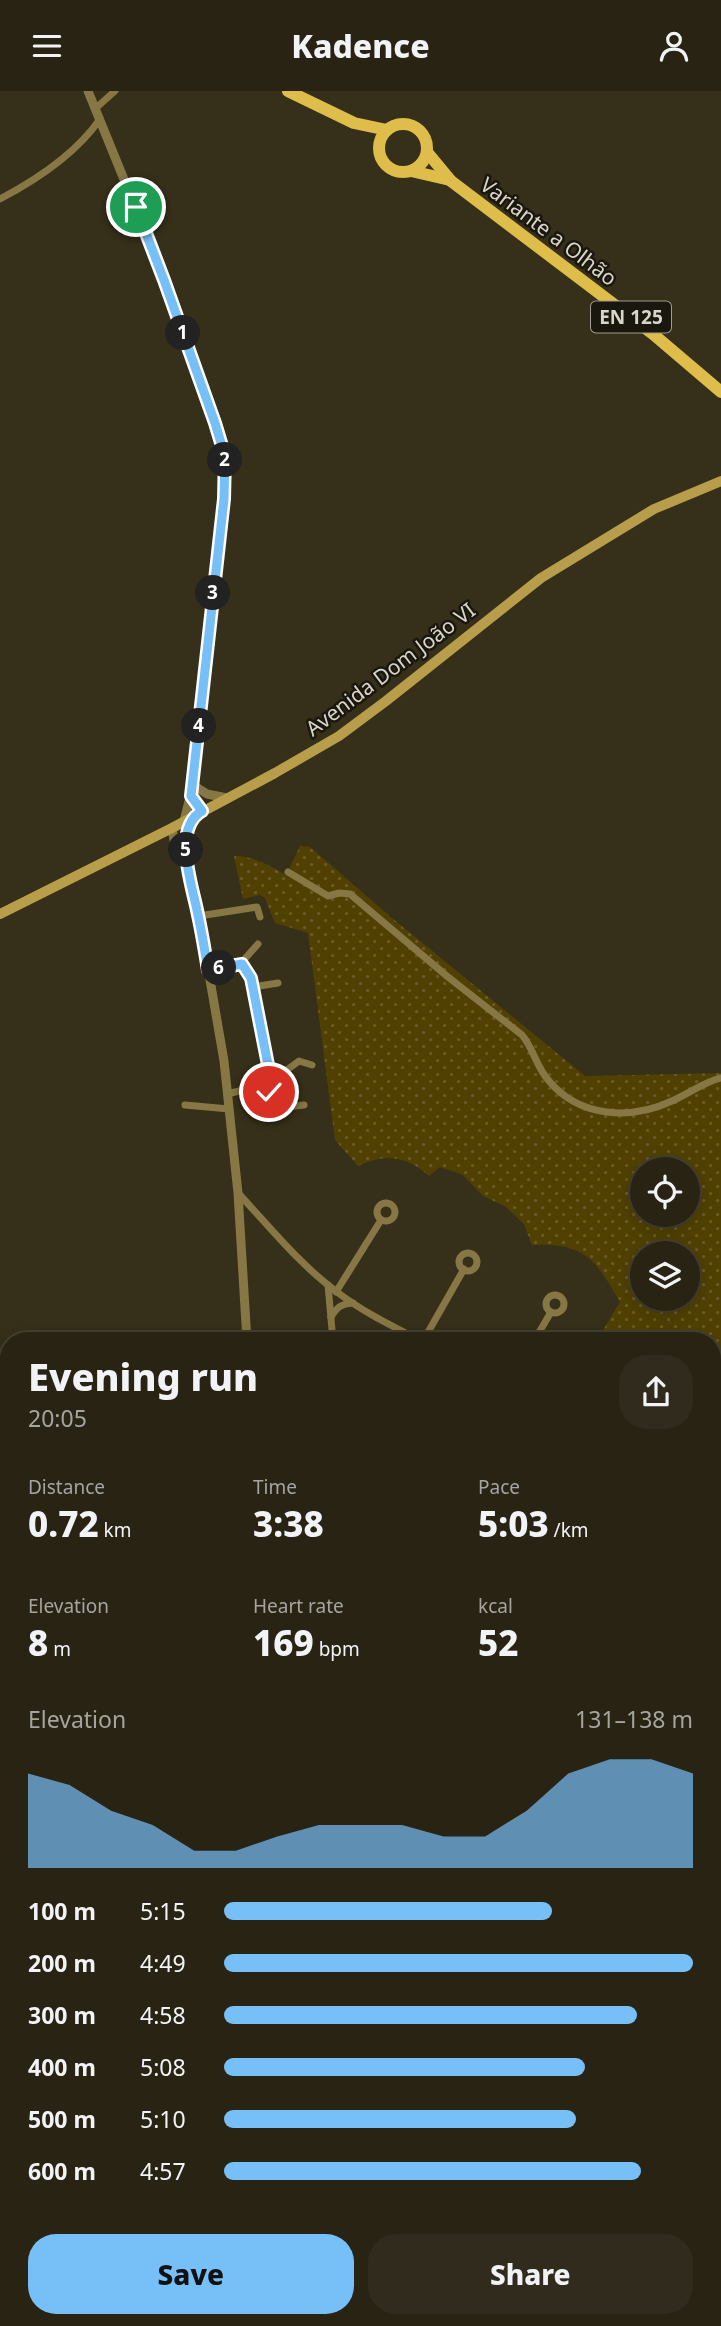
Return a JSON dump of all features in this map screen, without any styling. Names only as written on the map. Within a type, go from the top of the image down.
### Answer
[{"type":"main road","name":"Variante a Olhão","points":[[288,91],[354,123],[387,130],[402,124],[417,128],[426,141],[427,152],[450,180],[649,331],[721,392]]},
{"type":"main road","name":"Variante a Olhão","points":[[354,123],[366,133],[390,168],[450,180]]},
{"type":"main road","points":[[379,150],[380,139],[387,130]]},
{"type":"main road","points":[[411,171],[424,161],[427,152]]},
{"type":"main road","name":"Avenida Dom João VI","points":[[0,914],[172,828],[339,736],[541,578],[654,509],[721,481]]},
{"type":"street","points":[[88,91],[164,280],[225,456],[224,499],[196,788],[185,857],[199,916],[229,1109],[238,1193],[246,1332]]},
{"type":"street","points":[[96,108],[115,91]]},
{"type":"street","points":[[0,199],[26,185],[80,145],[100,118]]},
{"type":"street","points":[[193,816],[191,796],[196,788]]},
{"type":"street","points":[[196,788],[207,795],[227,798]]},
{"type":"street","points":[[191,796],[193,816]]},
{"type":"street","points":[[172,828],[186,842]]},
{"type":"street","points":[[172,828],[175,846]]},
{"type":"street","points":[[145,841],[163,841],[175,846],[185,857]]},
{"type":"street","points":[[288,872],[328,896],[350,894],[366,906],[448,977],[522,1035],[530,1045],[538,1067],[550,1083],[572,1099],[600,1113],[637,1113],[670,1102],[721,1078]]},
{"type":"street","points":[[199,916],[257,907],[260,917]]},
{"type":"street","points":[[208,970],[242,964],[258,944]]},
{"type":"street","points":[[242,964],[253,986],[270,1075],[269,1092],[286,1107],[304,1105]]},
{"type":"street","points":[[253,986],[278,983]]},
{"type":"street","points":[[227,1094],[268,1084],[299,1061],[312,1065]]},
{"type":"street","points":[[185,1105],[229,1109]]},
{"type":"street","points":[[238,1193],[293,1255],[336,1292],[405,1332]]},
{"type":"street","points":[[336,1292],[381,1220]]},
{"type":"street","points":[[425,1332],[464,1269]]},
{"type":"street","points":[[328,1284],[332,1332]]},
{"type":"street","points":[[331,1318],[342,1304],[353,1303]]},
{"type":"street","points":[[539,1332],[551,1312]]},
{"type":"shaded area","points":[[300,846],[310,847],[585,1076],[721,1073],[721,1332],[602,1332],[620,1302],[604,1275],[587,1257],[565,1247],[532,1245],[524,1224],[506,1207],[483,1196],[463,1175],[440,1167],[429,1176],[413,1164],[386,1158],[358,1166],[335,1140],[308,933],[275,923],[265,898],[260,895],[243,899],[234,856],[255,859],[286,875]]},
{"type":"route","points":[[136,207],[225,456],[224,499],[191,796],[202,811],[193,816],[185,857],[208,970],[242,964],[251,978],[270,1075],[269,1092]]}]
